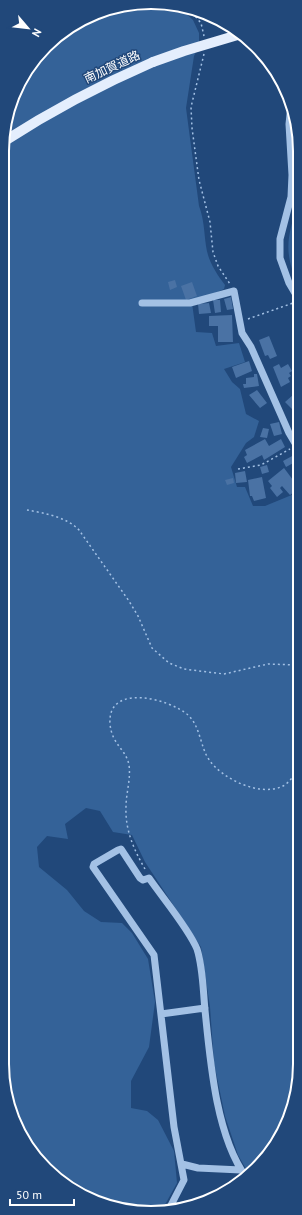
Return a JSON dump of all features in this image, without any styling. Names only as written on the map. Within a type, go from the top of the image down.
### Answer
[{"type":"main road","name":"南加賀道路","points":[[9,138],[71,101],[111,80],[184,50],[234,36]]},
{"type":"street","points":[[289,120],[292,175],[291,197],[280,239],[280,258],[293,290]]},
{"type":"street","points":[[142,303],[190,303],[234,291],[242,332],[251,347],[293,439]]},
{"type":"street","points":[[171,1205],[184,1180],[174,1127],[152,951],[93,867],[94,864],[121,849],[140,878],[143,880],[149,878],[191,938],[197,950],[219,1112],[243,1173]]},
{"type":"street","points":[[161,1014],[205,1008]]},
{"type":"street","points":[[182,1164],[198,1168],[241,1170]]},
{"type":"path","points":[[195,16],[201,23],[205,38]]},
{"type":"path","points":[[204,50],[191,107],[192,128],[199,180],[210,222],[213,252],[218,266],[234,291]]},
{"type":"path","points":[[239,322],[293,303]]},
{"type":"path","points":[[238,469],[261,465],[293,450]]},
{"type":"path","points":[[27,510],[63,519],[74,525],[79,530],[129,600],[152,648],[169,663],[184,669],[224,674],[268,664],[293,665]]},
{"type":"path","points":[[149,878],[132,845],[126,808],[129,787],[129,765],[112,738],[110,726],[110,717],[114,707],[121,700],[131,697],[140,697],[182,711],[189,716],[196,727],[209,760],[219,772],[233,780],[265,790],[284,785],[293,775]]},
{"type":"shaded area","points":[[142,9],[170,10],[186,14],[193,20],[199,33],[199,46],[194,56],[186,108],[199,206],[203,220],[207,251],[213,267],[225,285],[224,289],[192,303],[196,332],[212,333],[216,346],[239,343],[245,362],[224,369],[232,382],[240,389],[246,414],[259,421],[254,437],[246,443],[231,467],[237,487],[245,487],[253,506],[265,506],[293,494],[293,1073],[288,1101],[278,1127],[264,1150],[246,1169],[238,1155],[225,1116],[214,1063],[210,1007],[201,947],[145,862],[132,835],[113,832],[100,811],[86,808],[65,824],[68,839],[47,836],[37,847],[39,867],[67,890],[84,911],[101,922],[122,923],[132,933],[148,959],[155,1002],[149,1047],[131,1081],[131,1108],[147,1111],[158,1120],[174,1151],[177,1183],[164,1206],[132,1205],[114,1201],[88,1191],[57,1171],[44,1158],[33,1143],[17,1110],[9,1073],[10,132],[17,105],[28,80],[44,57],[57,44],[80,28],[97,20],[114,14]]},
{"type":"shaded area","points":[[293,220],[293,271],[290,263],[288,243]]},
{"type":"building","points":[[175,280],[177,287],[170,290],[168,282]]},
{"type":"building","points":[[192,282],[197,296],[186,300],[181,286]]},
{"type":"building","points":[[231,297],[233,309],[227,310],[224,299]]},
{"type":"building","points":[[213,300],[220,300],[221,312],[215,313]]},
{"type":"building","points":[[209,303],[211,313],[199,314],[198,304]]},
{"type":"building","points":[[232,315],[233,342],[218,342],[218,326],[209,326],[209,316]]},
{"type":"building","points":[[269,336],[277,356],[270,359],[268,355],[265,356],[259,340]]},
{"type":"building","points":[[249,361],[252,371],[236,378],[232,367]]},
{"type":"building","points":[[279,364],[281,368],[288,364],[292,371],[289,373],[291,376],[288,378],[290,382],[281,387],[273,367]]},
{"type":"building","points":[[254,374],[257,374],[259,386],[244,388],[243,384],[246,384],[246,378],[254,377]]},
{"type":"building","points":[[257,390],[267,403],[260,408],[249,395]]},
{"type":"building","points":[[293,395],[293,410],[285,402]]},
{"type":"building","points":[[279,422],[282,434],[274,436],[270,424]]},
{"type":"building","points":[[263,428],[269,429],[267,438],[260,437]]},
{"type":"building","points":[[265,439],[269,446],[281,439],[285,447],[264,460],[262,455],[247,463],[244,457],[247,455],[245,450]]},
{"type":"building","points":[[293,456],[293,463],[286,467],[283,461]]},
{"type":"building","points":[[267,465],[269,472],[262,474],[260,467]]},
{"type":"building","points":[[284,468],[293,480],[293,493],[290,495],[282,486],[280,488],[283,492],[277,497],[270,488],[272,486],[268,481]]},
{"type":"building","points":[[245,471],[247,482],[236,483],[235,473]]},
{"type":"building","points":[[262,477],[266,498],[254,501],[252,496],[250,496],[248,480]]},
{"type":"building","points":[[233,478],[234,483],[227,485],[225,480]]}]
